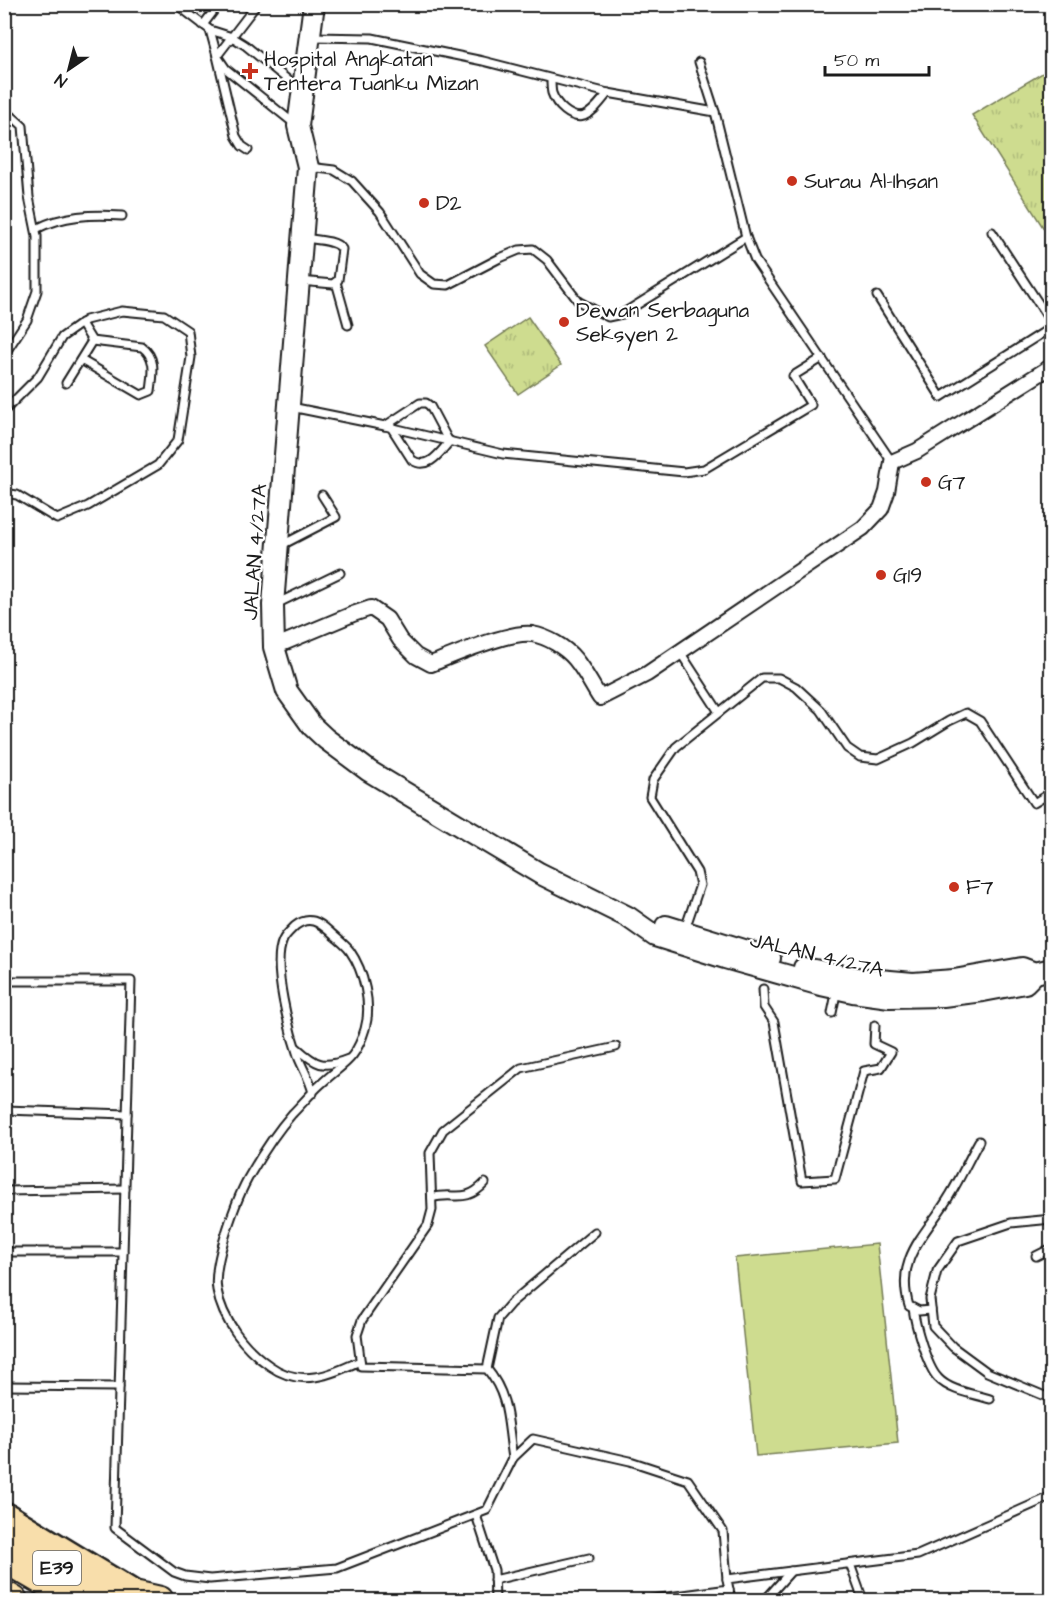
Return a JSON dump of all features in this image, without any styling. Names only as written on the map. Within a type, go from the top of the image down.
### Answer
[{"type":"highway","name":"E39","points":[[4,1536],[110,1600]]},
{"type":"highway","name":"E39","points":[[4,1558],[74,1600]]},
{"type":"highway","points":[[4,1594],[14,1600]]},
{"type":"main road","points":[[4,1514],[149,1598]]},
{"type":"main road","points":[[4,1572],[51,1600]]},
{"type":"street","name":"JALAN 4/27A","points":[[314,4],[298,126],[308,167],[273,605],[274,647],[287,691],[312,726],[335,747],[386,781],[539,873],[628,917],[655,936],[685,946],[839,982],[913,983],[954,980],[1022,968],[1043,971]]},
{"type":"street","points":[[274,647],[371,608],[387,619],[400,640],[416,656],[431,664],[474,647],[506,638],[530,634],[551,639],[574,658],[600,698],[647,674],[863,528],[881,509],[887,492],[892,462],[917,451],[1052,366]]},
{"type":"street","name":"JALAN 4/27A","points":[[628,917],[660,924],[802,967],[839,982]]},
{"type":"lane","points":[[176,4],[206,28],[232,37],[245,45],[302,92]]},
{"type":"lane","points":[[219,4],[206,28],[217,56],[236,136],[242,146],[248,150]]},
{"type":"lane","points":[[217,56],[257,4]]},
{"type":"lane","points":[[310,37],[372,38],[418,46],[608,93],[715,112]]},
{"type":"lane","points":[[217,56],[226,69],[298,126]]},
{"type":"lane","points":[[699,62],[715,112],[746,237],[755,260],[892,462]]},
{"type":"lane","points":[[551,79],[552,93],[558,103],[574,116],[582,117],[590,112],[608,93]]},
{"type":"lane","points":[[4,109],[23,126],[29,197],[36,229],[37,291],[27,320],[4,355]]},
{"type":"lane","points":[[308,167],[334,170],[352,181],[380,212],[420,274],[434,284],[448,285],[500,258],[519,250],[533,249],[547,260],[578,301],[608,317],[622,314],[746,237]]},
{"type":"lane","points":[[36,229],[51,221],[83,215],[122,216]]},
{"type":"lane","points":[[877,296],[941,397],[1052,325],[992,232]]},
{"type":"lane","points":[[302,237],[340,246],[342,249],[336,282],[348,325]]},
{"type":"lane","points":[[299,281],[333,284],[336,282]]},
{"type":"lane","points":[[4,411],[38,377],[62,337],[86,320],[122,311],[164,315],[188,331],[191,357],[178,440],[158,465],[88,506],[57,519],[17,495],[4,493]]},
{"type":"lane","points":[[81,323],[92,341]]},
{"type":"lane","points":[[66,383],[92,341]]},
{"type":"lane","points":[[81,360],[141,395],[152,391],[154,362],[149,352],[142,347],[92,341]]},
{"type":"lane","points":[[289,406],[388,426],[503,454],[684,471],[704,469],[811,405],[793,376],[822,358]]},
{"type":"lane","points":[[388,426],[420,403],[426,403],[430,406],[449,441]]},
{"type":"lane","points":[[388,426],[416,463],[424,464],[432,461],[449,441]]},
{"type":"lane","points":[[278,547],[336,517],[322,495]]},
{"type":"lane","points":[[273,605],[340,573]]},
{"type":"lane","points":[[680,652],[719,712]]},
{"type":"lane","points":[[684,932],[700,885],[697,872],[650,797],[653,780],[676,747],[762,678],[779,678],[796,687],[821,710],[847,748],[860,757],[878,759],[913,743],[966,713],[980,722],[1034,803],[1052,792]]},
{"type":"lane","points":[[313,1093],[295,1047],[284,1004],[279,958],[283,940],[298,924],[306,920],[319,922],[348,949],[356,961],[365,988],[366,1027],[356,1052],[291,1116],[250,1174],[226,1233],[219,1258],[216,1287],[222,1311],[236,1333],[270,1366],[300,1378],[318,1378],[360,1361]]},
{"type":"lane","points":[[4,981],[131,981],[115,1528],[174,1572],[185,1576],[210,1579],[337,1568],[487,1510],[513,1458],[533,1439],[630,1461],[688,1479],[723,1531],[731,1600]]},
{"type":"lane","points":[[832,1013],[839,982]]},
{"type":"lane","points":[[763,989],[764,1007],[774,1022],[802,1181],[835,1179],[864,1071],[881,1068],[891,1052],[874,1044],[875,1025]]},
{"type":"lane","points":[[295,1047],[316,1064],[326,1065],[351,1058]]},
{"type":"lane","points":[[487,1369],[361,1366],[357,1335],[362,1320],[428,1225],[432,1210],[430,1153],[443,1130],[521,1068],[616,1047]]},
{"type":"lane","points":[[4,1110],[127,1114]]},
{"type":"lane","points":[[931,1310],[919,1311],[909,1306],[906,1295],[906,1273],[911,1252],[924,1230],[950,1196],[978,1141]]},
{"type":"lane","points":[[432,1198],[438,1196],[457,1198],[476,1193],[485,1183]]},
{"type":"lane","points":[[4,1191],[125,1189]]},
{"type":"lane","points":[[1052,1219],[1011,1222],[958,1241],[937,1271],[930,1299],[933,1326],[953,1347],[987,1372],[1052,1399]]},
{"type":"lane","points":[[513,1458],[506,1403],[497,1382],[487,1369],[498,1318],[512,1303],[595,1232]]},
{"type":"lane","points":[[1036,1256],[1052,1248]]},
{"type":"lane","points":[[4,1252],[123,1252]]},
{"type":"lane","points":[[913,1308],[916,1326],[937,1378],[948,1385],[990,1399]]},
{"type":"lane","points":[[4,1386],[119,1387]]},
{"type":"lane","points":[[727,1579],[918,1555],[1052,1496]]},
{"type":"lane","points":[[476,1515],[494,1570],[495,1600]]},
{"type":"lane","points":[[494,1580],[589,1558]]},
{"type":"lane","points":[[850,1564],[863,1600]]},
{"type":"lane","points":[[765,1600],[792,1571]]},
{"type":"lane","points":[[645,1600],[729,1589]]},
{"type":"green space","points":[[1051,68],[1051,240],[972,115]]},
{"type":"green space","points":[[528,317],[561,365],[518,394],[485,346]]},
{"type":"green space","points":[[877,1244],[898,1443],[756,1456],[735,1258]]},
{"type":"place","name":"Hospital Angkatan Tentera Tuanku Mizan","points":[[250,71]]},
{"type":"place","name":"Surau Al-Ihsan","points":[[792,181]]},
{"type":"place","name":"D2","points":[[424,203]]},
{"type":"place","name":"Dewan Serbaguna Seksyen 2","points":[[564,322]]},
{"type":"place","name":"G7","points":[[926,482]]},
{"type":"place","name":"G19","points":[[881,575]]},
{"type":"place","name":"F7","points":[[954,887]]}]
